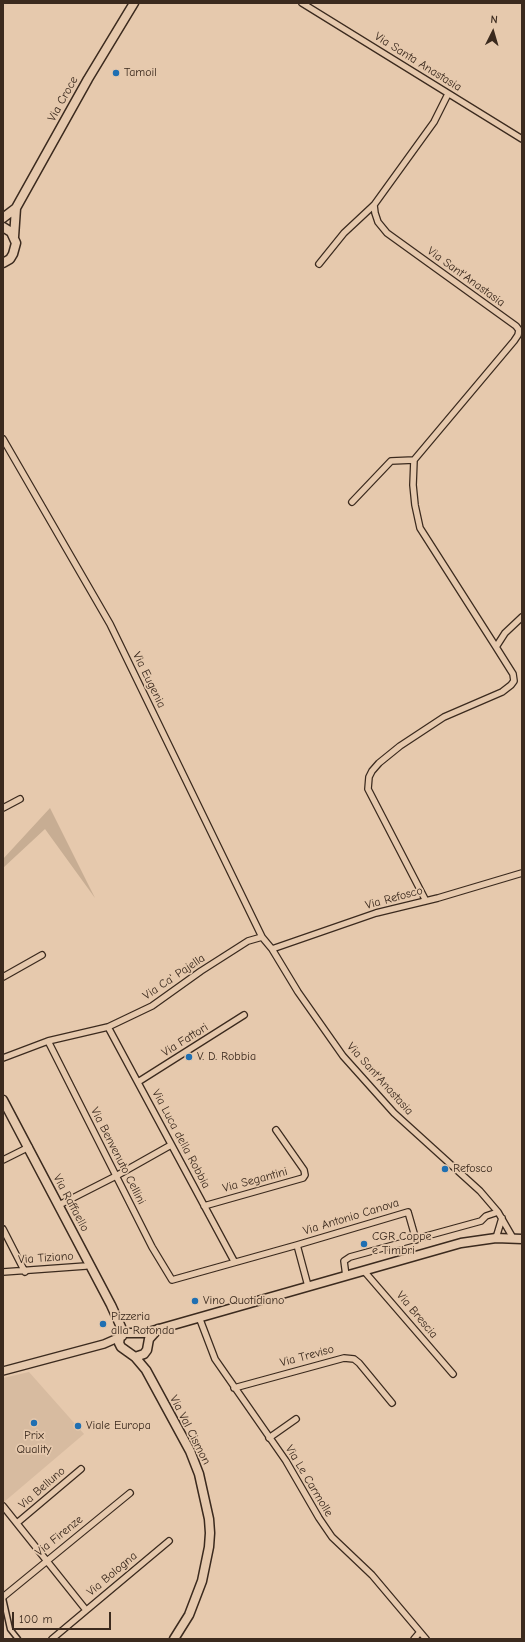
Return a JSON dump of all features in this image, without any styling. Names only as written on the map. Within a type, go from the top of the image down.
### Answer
[{"type":"main road","name":"Via Croce","points":[[3,218],[16,208],[90,75],[134,3]]},
{"type":"main road","name":"Via Croce","points":[[3,263],[10,259],[16,243],[14,237],[16,208]]},
{"type":"main road","points":[[3,227],[11,232],[14,237]]},
{"type":"main road","name":"Via Raffaello","points":[[3,1100],[117,1316],[124,1326],[134,1333]]},
{"type":"main road","points":[[158,1329],[151,1334],[144,1354],[135,1357],[121,1347],[121,1336],[129,1332],[134,1333],[158,1329],[461,1243],[496,1238],[522,1239]]},
{"type":"main road","name":"Via Raffaello","points":[[117,1316],[121,1336]]},
{"type":"main road","points":[[134,1333],[144,1339],[147,1348]]},
{"type":"main road","name":"Via Val Cismon","points":[[146,1370],[147,1348]]},
{"type":"main road","name":"Via Val Cismon","points":[[135,1357],[146,1370],[190,1451],[199,1474],[209,1519],[209,1547],[202,1581],[189,1615],[174,1639]]},
{"type":"street","name":"Via Santa Anastasia","points":[[302,3],[522,139]]},
{"type":"street","points":[[319,264],[344,233],[374,205],[434,122],[448,94]]},
{"type":"street","name":"Via Sant'Anastasia","points":[[374,205],[378,222],[387,233],[516,326],[519,330],[514,341],[414,460]]},
{"type":"street","name":"Via Eugenia","points":[[3,439],[110,624],[262,938]]},
{"type":"street","points":[[352,502],[391,461],[414,460],[413,485],[420,528],[513,674],[514,681],[502,692],[444,717],[400,746],[379,763],[369,777],[368,789],[426,901]]},
{"type":"street","points":[[496,647],[506,633],[522,616]]},
{"type":"street","points":[[3,808],[20,799]]},
{"type":"street","name":"Via Refosco","points":[[272,949],[376,913],[426,901],[522,873]]},
{"type":"street","name":"Via Sant'Anastasia","points":[[262,938],[272,949],[298,992],[343,1056],[394,1113],[480,1191],[500,1215],[513,1238]]},
{"type":"street","name":"Via Ca' Pajella","points":[[3,1058],[48,1041],[108,1026],[152,1006],[201,971],[248,941],[262,938]]},
{"type":"street","points":[[3,977],[42,955]]},
{"type":"street","name":"Via Fattori","points":[[138,1082],[244,1015]]},
{"type":"street","name":"Via Luca della Robbia","points":[[108,1026],[234,1261]]},
{"type":"street","name":"Via Benvenuto Cellini","points":[[48,1041],[152,1247],[172,1280]]},
{"type":"street","name":"Via Segantini","points":[[204,1206],[303,1178],[305,1175],[304,1170],[276,1130]]},
{"type":"street","points":[[59,1205],[116,1176],[171,1145]]},
{"type":"street","points":[[3,1160],[29,1147]]},
{"type":"street","name":"Via Antonio Canova","points":[[172,1280],[408,1212],[416,1240]]},
{"type":"street","points":[[346,1276],[344,1261],[350,1257],[481,1222],[486,1216],[500,1215],[496,1238]]},
{"type":"street","points":[[3,1229],[25,1272]]},
{"type":"street","name":"Via Antonio Canova","points":[[297,1245],[308,1286]]},
{"type":"street","name":"Via Tiziano","points":[[3,1272],[25,1272],[86,1266],[90,1264]]},
{"type":"street","name":"Via Brescia","points":[[364,1271],[453,1374]]},
{"type":"street","name":"Via Le Carmolle","points":[[199,1317],[215,1359],[290,1466],[319,1518],[332,1537],[372,1575],[426,1639]]},
{"type":"street","points":[[3,1371],[104,1344],[121,1336]]},
{"type":"street","points":[[104,1344],[121,1347]]},
{"type":"street","name":"Via Treviso","points":[[234,1388],[344,1358],[354,1360],[359,1363],[392,1403]]},
{"type":"street","points":[[269,1438],[296,1419]]},
{"type":"street","name":"Via Belluno","points":[[17,1523],[80,1469]]},
{"type":"street","name":"Via Firenze","points":[[3,1597],[130,1493]]},
{"type":"street","points":[[3,1506],[86,1610]]},
{"type":"street","name":"Via Bologna","points":[[52,1639],[169,1541]]},
{"type":"street","points":[[3,1597],[10,1629],[18,1639]]},
{"type":"street","points":[[414,1639],[420,1632]]},
{"type":"shaded area","points":[[50,808],[95,898],[45,829],[3,868],[3,859]]},
{"type":"shaded area","points":[[29,1372],[84,1434],[4,1502],[3,1378]]},
{"type":"place","name":"Tamoil","points":[[116,73]]},
{"type":"place","name":"V. D. Robbia","points":[[189,1057]]},
{"type":"place","name":"Refosco","points":[[445,1169]]},
{"type":"place","name":"CGR Coppe e Timbri","points":[[364,1244]]},
{"type":"place","name":"Vino Quotidiano","points":[[195,1301]]},
{"type":"place","name":"Pizzeria alla Rotonda","points":[[103,1324]]},
{"type":"place","name":"Prix Quality","points":[[34,1423]]},
{"type":"place","name":"Viale Europa","points":[[78,1426]]}]
